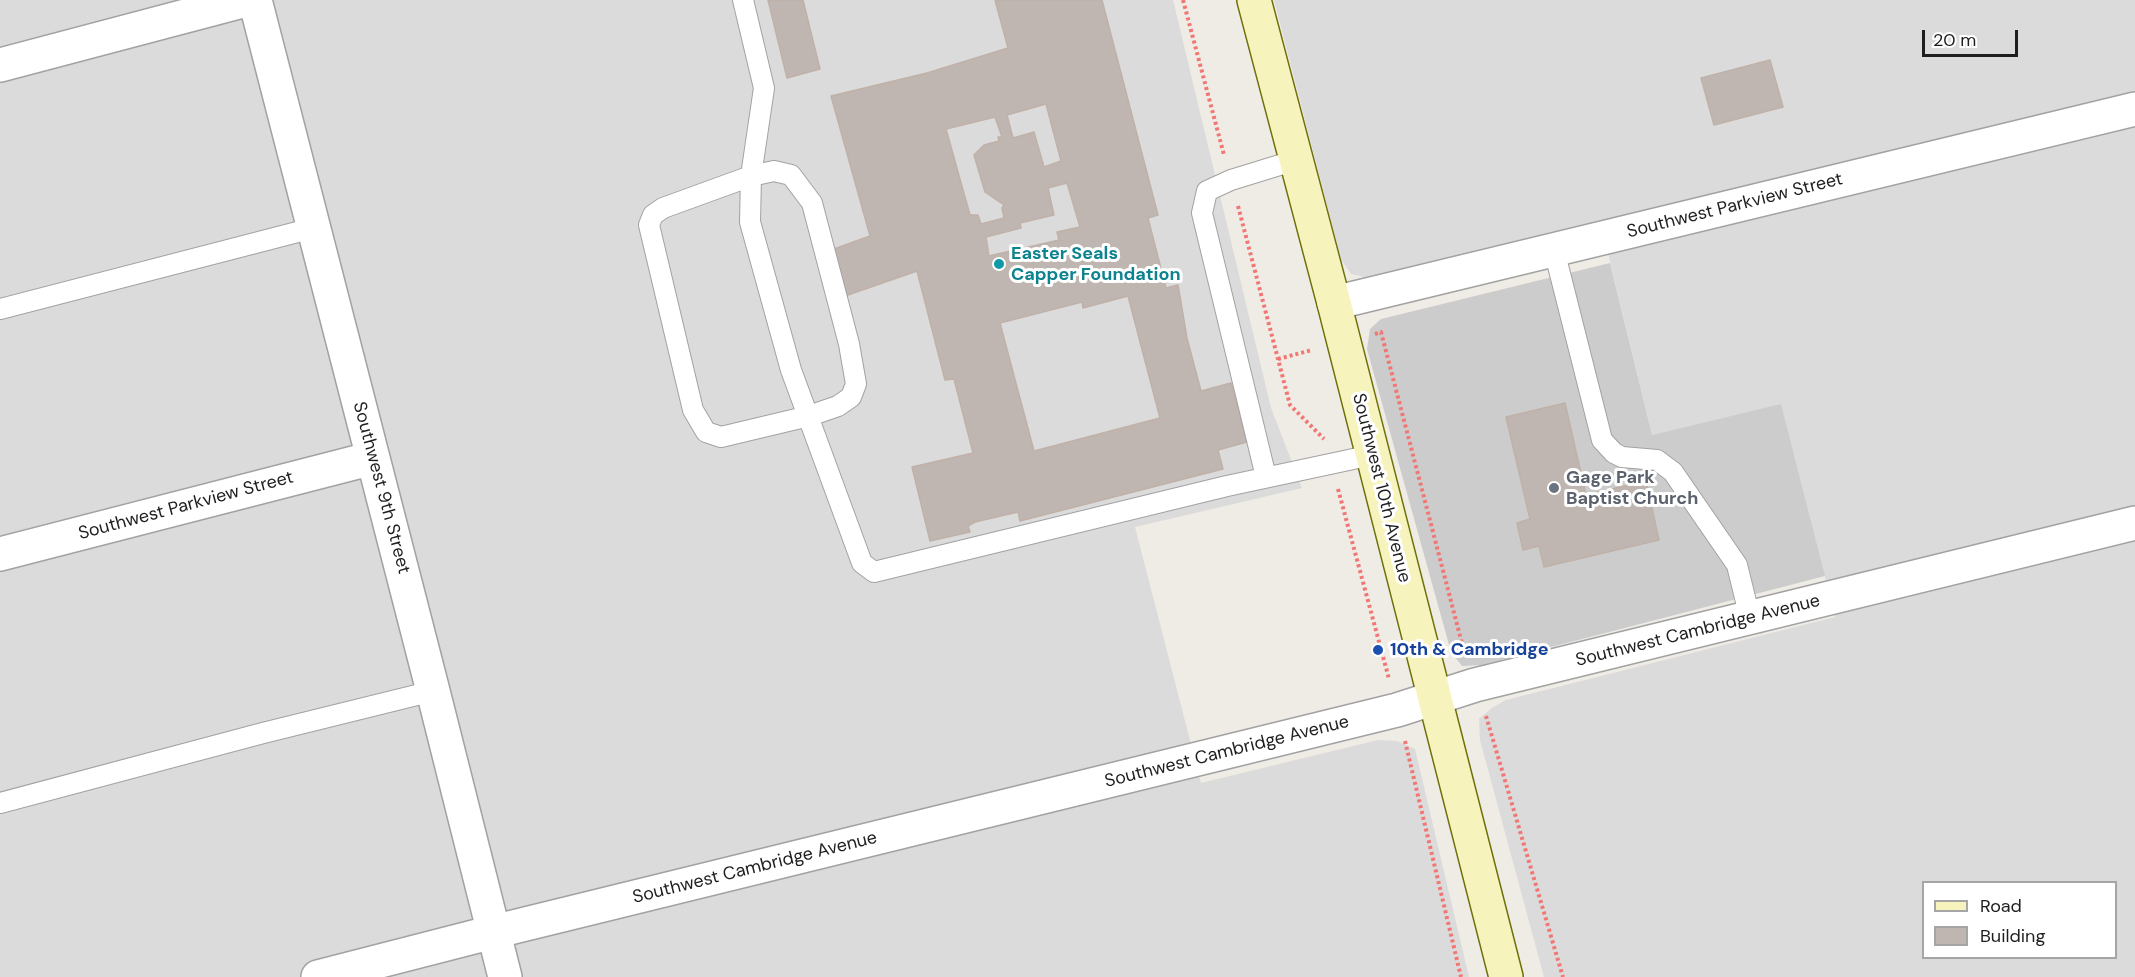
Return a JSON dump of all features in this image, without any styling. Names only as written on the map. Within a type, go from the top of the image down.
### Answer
[{"type":"main road","name":"Southwest 10th Avenue","points":[[1254,0],[1506,977]]},
{"type":"street","points":[[0,65],[246,0]]},
{"type":"street","name":"Southwest 9th Street","points":[[255,0],[505,977]]},
{"type":"street","name":"Southwest Parkview Street","points":[[1334,303],[2135,109]]},
{"type":"street","name":"Southwest Parkview Street","points":[[0,554],[373,458]]},
{"type":"street","name":"Southwest Cambridge Avenue","points":[[318,977],[1434,700],[1475,685],[2135,523]]},
{"type":"lane","points":[[743,0],[764,88],[751,176],[750,222],[791,370],[862,563],[874,572],[1266,477],[1372,455]]},
{"type":"lane","points":[[1266,477],[1202,213],[1207,190],[1231,180],[1296,160]]},
{"type":"lane","points":[[774,171],[791,175],[812,203],[849,344],[856,384],[851,397],[838,406],[808,416],[721,437],[706,432],[693,410],[650,225],[653,215],[663,207],[751,176],[774,171]]},
{"type":"lane","points":[[0,309],[313,228]]},
{"type":"lane","points":[[1554,250],[1602,440],[1614,453],[1622,457],[1657,460],[1673,472],[1737,565],[1750,618]]},
{"type":"lane","points":[[0,803],[263,733],[433,691]]},
{"type":"path","points":[[1278,359],[1381,332],[1464,649],[1563,977]]},
{"type":"shaded area","points":[[0,0],[1173,0],[1271,408],[1302,488],[1135,527],[1201,783],[1378,740],[1397,741],[1415,749],[1469,977],[0,977]]},
{"type":"shaded area","points":[[1274,0],[2135,0],[2135,977],[1544,977],[1480,740],[1479,719],[1506,700],[1835,617],[1781,405],[1652,435],[1600,220],[1365,277],[1351,274],[1341,259]]},
{"type":"shaded area","points":[[1610,263],[1652,435],[1781,404],[1825,576],[1482,665],[1462,666],[1451,652],[1367,349],[1370,329],[1381,319]]},
{"type":"building","points":[[768,0],[803,0],[820,69],[787,78]]},
{"type":"building","name":"Easter Seals Capper Foundation","points":[[995,0],[1102,0],[1158,215],[1148,218],[1166,288],[1178,285],[1187,338],[1201,391],[1231,383],[1247,442],[1218,450],[1223,469],[1020,521],[1018,512],[975,522],[968,526],[970,532],[930,541],[912,467],[973,453],[954,379],[945,380],[917,271],[845,296],[834,249],[870,236],[831,96],[927,73],[1008,48]],"holes":[[[1046,104],[1061,161],[1044,167],[1034,132],[1013,138],[1007,115]],[[995,117],[1002,137],[998,137],[999,141],[984,145],[974,155],[985,192],[1004,205],[1002,208],[1004,218],[981,224],[978,215],[970,215],[946,129]],[[1067,183],[1080,227],[1057,232],[1059,240],[989,256],[986,237],[1021,228],[1020,223],[1054,215],[1048,188]],[[1128,296],[1160,418],[1034,451],[1000,323],[1082,302],[1083,308]]]},
{"type":"building","points":[[1770,60],[1783,107],[1714,125],[1701,78]]},
{"type":"building","name":"Gage Park Baptist Church","points":[[1565,403],[1586,495],[1646,481],[1659,540],[1544,567],[1539,546],[1523,550],[1517,523],[1530,519],[1506,417]]},
{"type":"place","name":"Easter Seals Capper Foundation","points":[[999,264]]},
{"type":"place","name":"Gage Park Baptist Church","points":[[1554,488]]},
{"type":"place","name":"10th & Cambridge","points":[[1378,650]]}]
